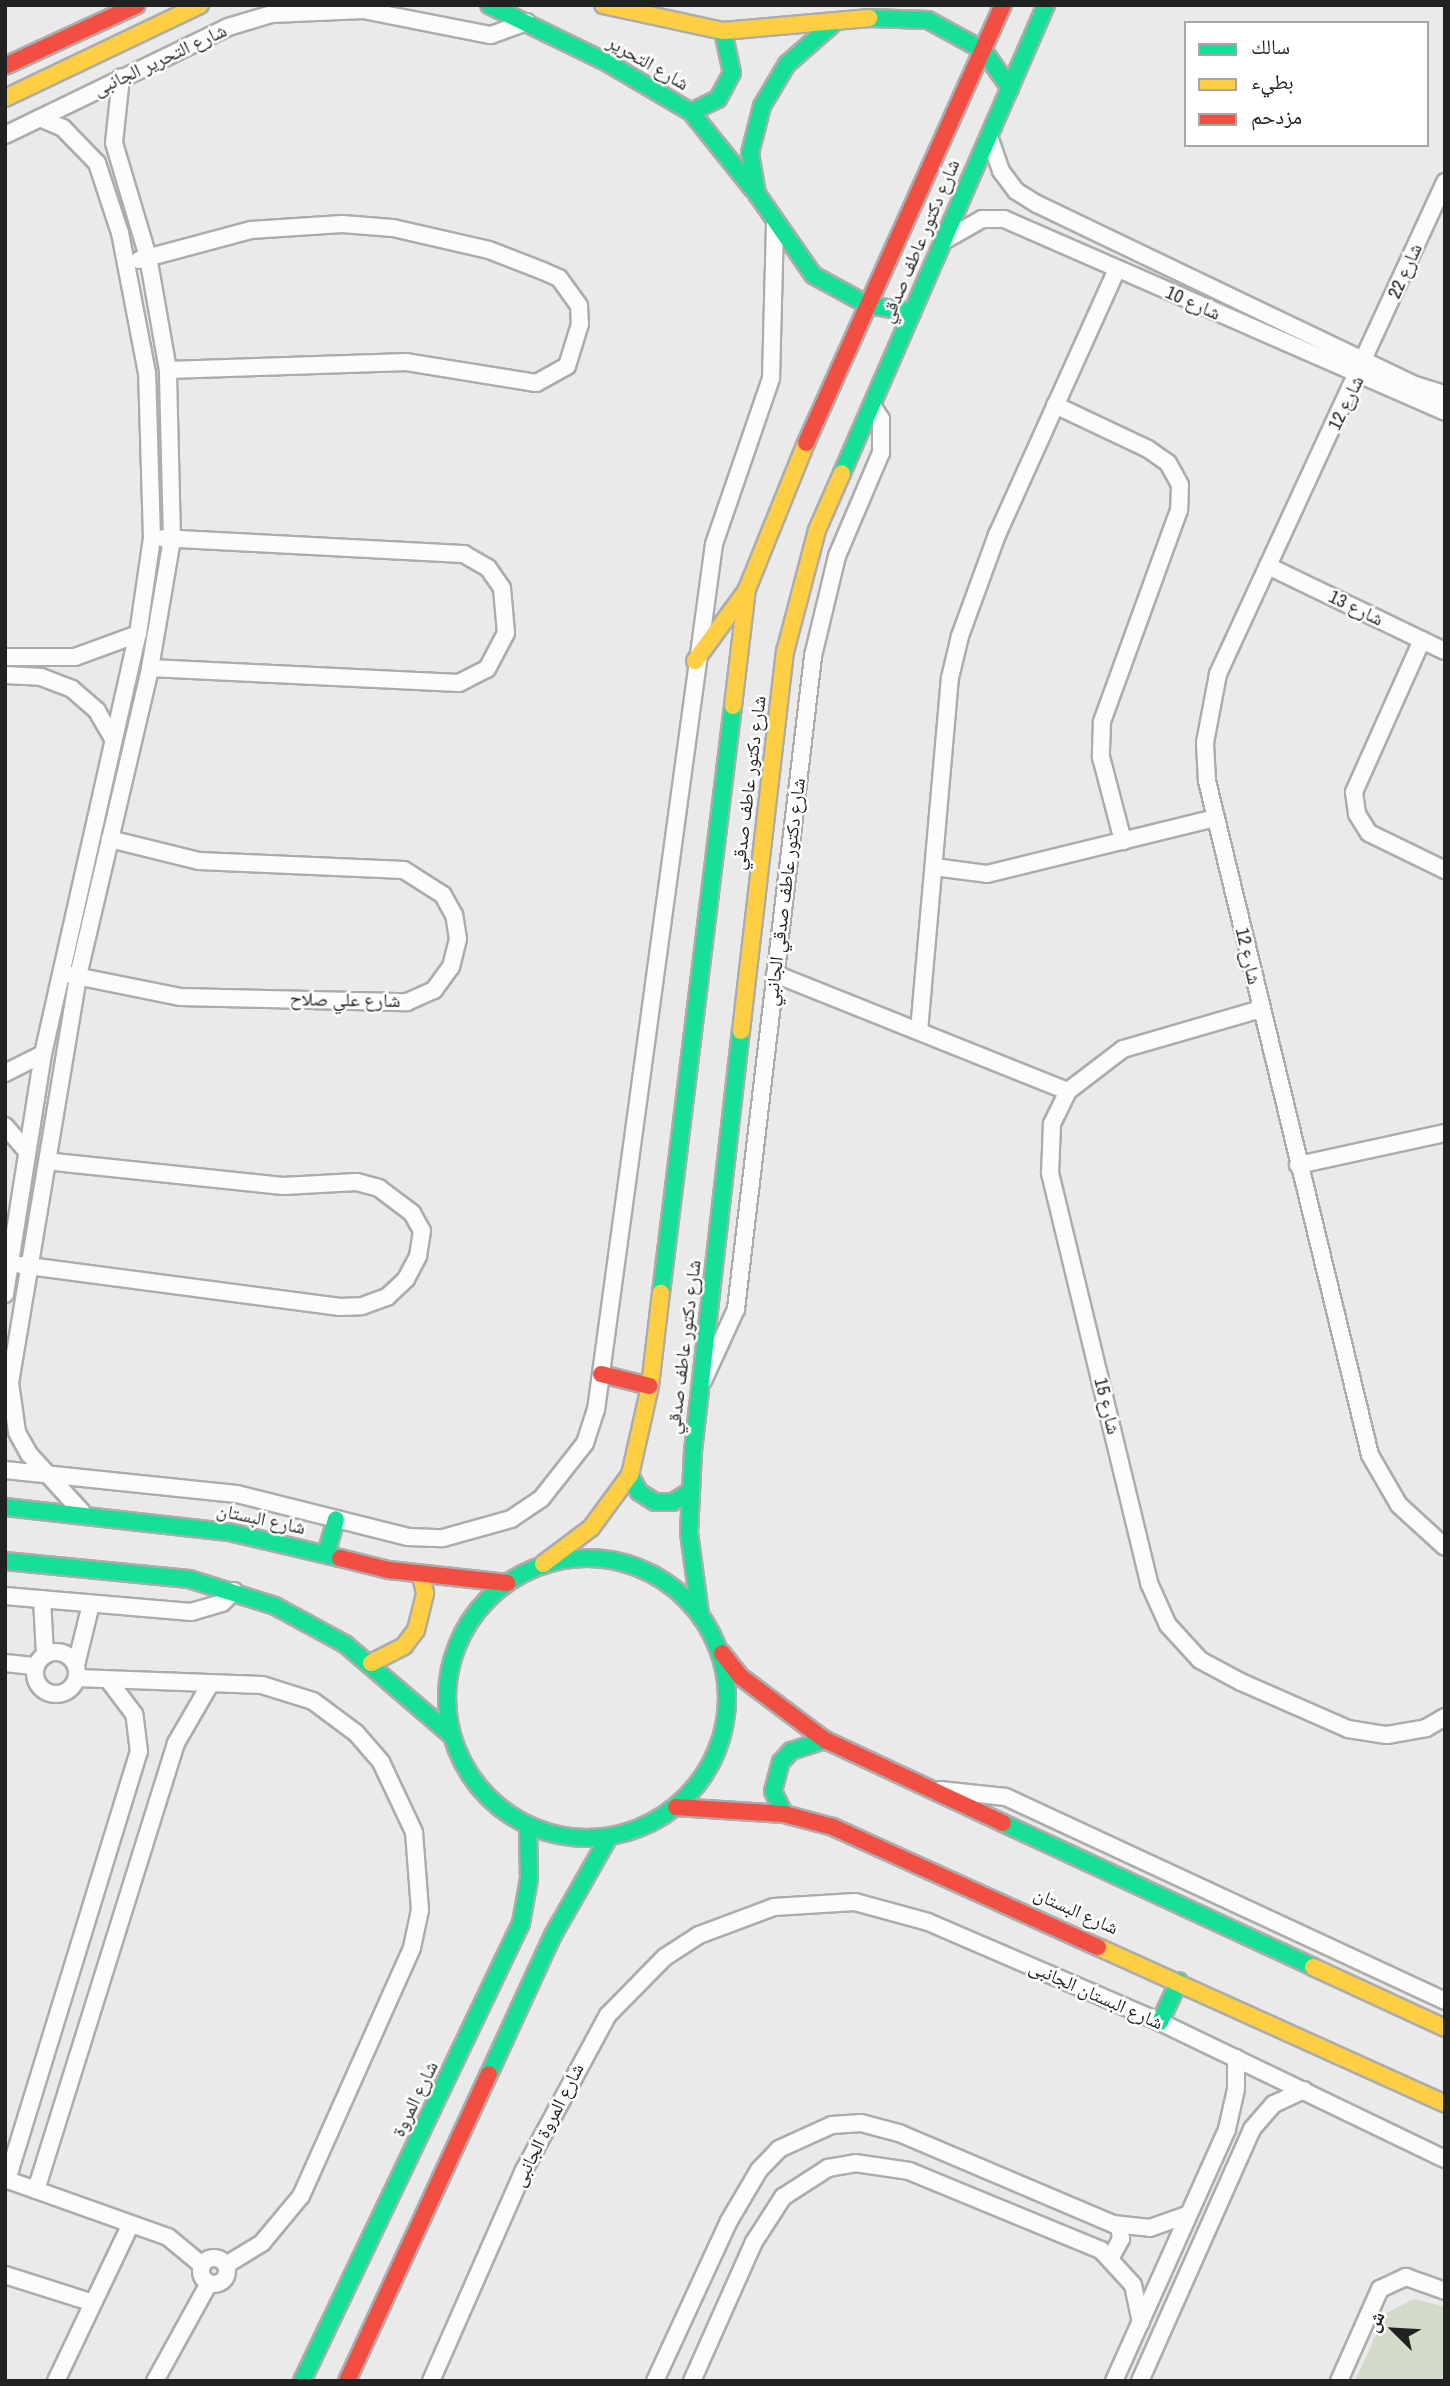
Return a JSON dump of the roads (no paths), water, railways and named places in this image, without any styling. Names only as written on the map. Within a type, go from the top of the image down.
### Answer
[{"type":"street","points":[[5,66],[136,5]]},
{"type":"street","points":[[5,98],[200,5]]},
{"type":"street","name":"شارع التحرير","points":[[489,5],[527,22],[691,112],[757,194]]},
{"type":"street","name":"شارع التحرير","points":[[603,5],[723,31],[866,18]]},
{"type":"street","points":[[866,18],[893,5]]},
{"type":"street","name":"شارع دكتور عاطف صدقي","points":[[543,1564],[591,1528],[630,1475],[650,1385],[747,589],[868,305],[1003,5]]},
{"type":"street","points":[[1043,11],[1054,5]]},
{"type":"street","name":"شارع التحرير الجانبى","points":[[5,135],[228,27],[272,14],[363,10],[491,35],[527,22]]},
{"type":"street","name":"شارع دكتور عاطف صدقي","points":[[700,1614],[689,1492],[785,652],[817,530],[1043,11]]},
{"type":"street","points":[[866,18],[928,20],[983,50],[1010,88]]},
{"type":"street","points":[[835,22],[788,64],[762,106],[750,153],[757,194],[775,225],[813,275],[868,305],[912,312]]},
{"type":"street","points":[[691,112],[718,99],[732,73],[730,44],[723,31]]},
{"type":"street","points":[[82,1512],[46,1472],[17,1432],[11,1408],[30,1266],[78,976],[150,668],[172,538],[168,370],[148,257],[114,143],[121,77]]},
{"type":"street","points":[[5,1294],[25,1149],[43,1054],[138,634],[152,538],[147,373],[127,265],[97,163],[63,128],[40,118]]},
{"type":"street","name":"شارع 10","points":[[989,135],[1001,171],[1016,191],[1037,204],[1366,361],[1445,394]]},
{"type":"street","name":"شارع 22","points":[[1366,361],[1445,182]]},
{"type":"street","name":"شارع 10","points":[[942,243],[982,219],[1004,219],[1358,377],[1445,412]]},
{"type":"street","points":[[127,265],[251,230],[342,224],[393,228],[489,250],[543,271],[559,278],[579,306],[580,324],[567,366],[536,383],[407,362],[168,370]]},
{"type":"street","points":[[5,1470],[46,1472],[237,1494],[408,1536],[443,1538],[512,1519],[541,1499],[584,1443],[601,1374],[695,662],[714,544],[771,378],[775,225]]},
{"type":"street","points":[[919,1031],[950,678],[960,636],[997,535],[1117,268]]},
{"type":"street","name":"شارع 12","points":[[1366,361],[1268,566],[1209,705],[1207,781],[1370,1455],[1399,1505],[1445,1547]]},
{"type":"street","name":"شارع دكتور عاطف صدقي الجانبي","points":[[701,1384],[728,1336],[736,1309],[818,622],[837,556],[881,453],[881,419],[872,405]]},
{"type":"street","points":[[1055,405],[1148,449],[1168,463],[1180,485],[1178,510],[1102,722],[1101,757],[1122,841]]},
{"type":"street","points":[[150,668],[459,683],[487,669],[506,633],[502,588],[488,568],[464,554],[152,538]]},
{"type":"street","name":"شارع 13","points":[[1268,566],[1445,651]]},
{"type":"street","points":[[695,662],[747,589]]},
{"type":"street","points":[[5,657],[75,657],[138,634]]},
{"type":"street","points":[[1422,640],[1354,792],[1357,814],[1369,832],[1445,870]]},
{"type":"street","points":[[5,675],[41,677],[72,689],[97,711],[113,739]]},
{"type":"street","points":[[934,867],[987,874],[1216,818]]},
{"type":"street","name":"شارع علي صلاح","points":[[60,972],[180,997],[407,1002],[433,990],[452,967],[458,939],[443,895],[404,870],[317,870],[199,861],[110,839]]},
{"type":"street","points":[[775,974],[1068,1091]]},
{"type":"street","name":"شارع 15","points":[[1261,1009],[1133,1044],[1093,1068],[1068,1091],[1052,1124],[1050,1173],[1149,1583],[1168,1625],[1200,1660],[1348,1729],[1387,1735],[1426,1728],[1445,1717]]},
{"type":"street","points":[[5,1073],[43,1054]]},
{"type":"street","points":[[5,1126],[25,1149]]},
{"type":"street","points":[[1298,1165],[1445,1133]]},
{"type":"street","points":[[9,1263],[338,1307],[362,1306],[387,1297],[406,1279],[418,1256],[422,1231],[412,1213],[379,1188],[357,1182],[283,1186],[47,1161]]},
{"type":"street","points":[[601,1374],[650,1385]]},
{"type":"street","points":[[630,1475],[639,1492],[655,1502],[674,1502],[689,1492]]},
{"type":"street","name":"شارع البستان","points":[[5,1507],[82,1512],[229,1532],[421,1574],[507,1583]]},
{"type":"street","points":[[326,1554],[336,1519]]},
{"type":"street","points":[[451,1735],[447,1692],[455,1650],[476,1612],[507,1583],[543,1564],[578,1557],[613,1559],[646,1570],[676,1588],[700,1614],[719,1650],[741,1677],[825,1740],[1445,2028]]},
{"type":"street","points":[[5,1561],[143,1572],[234,1591],[314,1625],[371,1663],[451,1735],[479,1789],[528,1826],[567,1838],[609,1837],[644,1826],[676,1807],[705,1775],[722,1735],[727,1693],[719,1650]]},
{"type":"street","points":[[371,1663],[404,1646],[416,1630],[425,1594],[421,1574]]},
{"type":"street","points":[[5,1596],[191,1612],[222,1603],[234,1591]]},
{"type":"street","points":[[42,1599],[38,1685],[54,1694],[66,1692],[76,1672],[91,1604]]},
{"type":"street","points":[[5,1663],[40,1661],[63,1653],[76,1672],[111,1683],[209,1686],[249,1684],[288,1690],[336,1715],[381,1762],[401,1796],[421,1871],[412,1948],[301,2196],[262,2243],[226,2265]]},
{"type":"street","points":[[111,1683],[134,1714],[139,1752],[6,2179],[168,2237],[202,2265],[209,2283]]},
{"type":"street","points":[[36,2190],[180,1731],[209,1686]]},
{"type":"street","points":[[785,1814],[773,1791],[781,1762],[798,1747],[825,1740]]},
{"type":"street","points":[[934,1790],[1006,1797],[1445,2001]]},
{"type":"street","name":"شارع البستان","points":[[676,1807],[785,1814],[892,1850],[1445,2104]]},
{"type":"street","name":"شارع المروة","points":[[302,2381],[521,1923],[529,1879],[528,1826]]},
{"type":"street","points":[[349,2379],[553,1935],[609,1837]]},
{"type":"street","name":"شارع البستان الجانبى","points":[[730,1920],[814,1901],[888,1909],[1160,2022],[1445,2159]]},
{"type":"street","name":"شارع المروة الجانبى","points":[[431,2381],[523,2172],[608,2015],[665,1957],[730,1920]]},
{"type":"street","points":[[84,1935],[112,1945]]},
{"type":"street","points":[[1160,2022],[1179,1981]]},
{"type":"street","points":[[1115,2380],[1224,2136],[1235,2103],[1236,2058]]},
{"type":"street","points":[[1140,2381],[1245,2145],[1265,2111],[1304,2091]]},
{"type":"street","points":[[655,2381],[743,2193],[779,2149],[804,2134],[832,2125],[881,2126],[1119,2225],[1150,2228],[1189,2214]]},
{"type":"street","points":[[1224,2136],[1245,2145]]},
{"type":"street","points":[[692,2381],[767,2219],[793,2188],[828,2168],[855,2163],[909,2171],[1111,2257],[1133,2285],[1140,2322]]},
{"type":"street","points":[[56,2381],[90,2302],[130,2225]]},
{"type":"street","points":[[1111,2257],[1121,2239],[1119,2225]]},
{"type":"street","points":[[202,2265],[214,2257],[226,2265]]},
{"type":"street","points":[[155,2381],[209,2283],[225,2278],[226,2265]]},
{"type":"street","points":[[5,2275],[90,2302]]},
{"type":"street","points":[[1339,2381],[1380,2289],[1406,2277],[1445,2291]]}]
